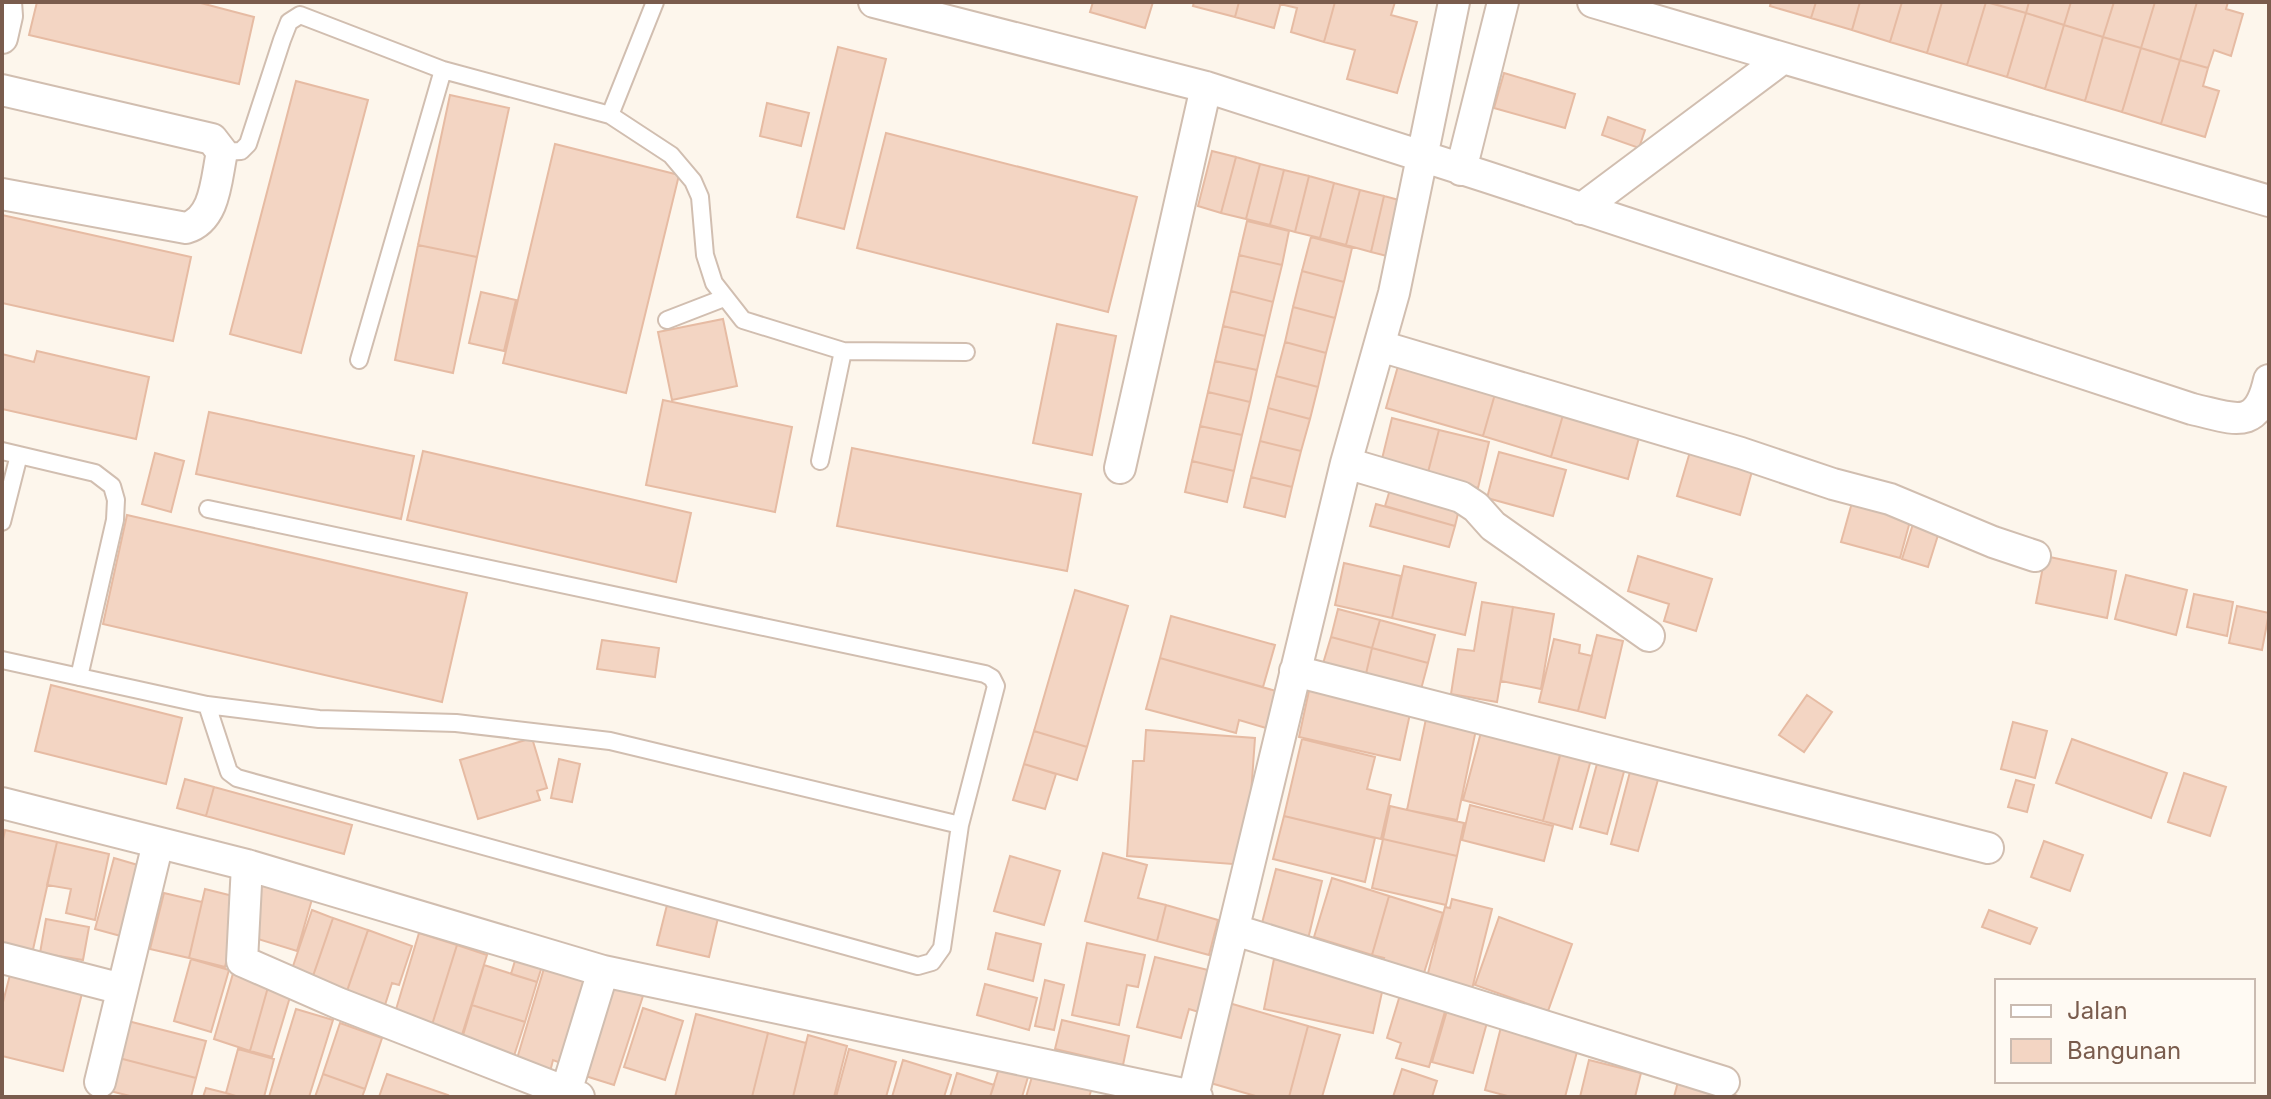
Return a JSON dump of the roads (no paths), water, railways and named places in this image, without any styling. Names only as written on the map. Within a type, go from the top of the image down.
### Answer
[{"type":"street","points":[[2,38],[7,16],[6,2]]},
{"type":"street","points":[[874,2],[1206,87],[2192,409],[2244,418],[2257,411],[2264,401],[2269,380]]},
{"type":"street","points":[[2,803],[247,865],[603,971],[1194,1097],[1346,463],[1394,293],[1454,2]]},
{"type":"street","points":[[1461,170],[1503,2]]},
{"type":"street","points":[[1593,2],[2269,201]]},
{"type":"street","points":[[1581,209],[1783,58]]},
{"type":"street","points":[[1120,468],[1206,87]]},
{"type":"street","points":[[2,90],[212,139],[222,152],[209,211],[195,225],[186,228],[2,194]]},
{"type":"street","points":[[1380,346],[1890,499],[2035,556]]},
{"type":"street","points":[[1346,463],[1461,497],[1476,507],[1493,526],[1649,636]]},
{"type":"street","points":[[1295,671],[1988,848]]},
{"type":"street","points":[[100,1082],[158,843]]},
{"type":"street","points":[[247,865],[242,961],[338,1003],[572,1094],[603,971]]},
{"type":"street","points":[[1235,930],[1724,1082]]},
{"type":"street","points":[[2,958],[122,989]]},
{"type":"lane","points":[[610,115],[655,2]]},
{"type":"lane","points":[[222,152],[241,151],[248,144],[289,22],[300,15],[443,70],[610,115],[671,155],[693,181],[700,197],[705,255],[714,283],[743,320],[843,351],[966,352]]},
{"type":"lane","points":[[359,360],[443,70]]},
{"type":"lane","points":[[667,320],[724,298]]},
{"type":"lane","points":[[820,461],[843,351]]},
{"type":"lane","points":[[2,522],[10,453],[95,473],[112,486],[116,500],[115,520],[79,677]]},
{"type":"lane","points":[[207,705],[229,772],[237,778],[918,966],[932,962],[942,948],[960,825],[996,686],[992,678],[985,674],[208,509]]},
{"type":"lane","points":[[2,660],[207,705],[319,719],[456,723],[610,741],[960,825]]}]
